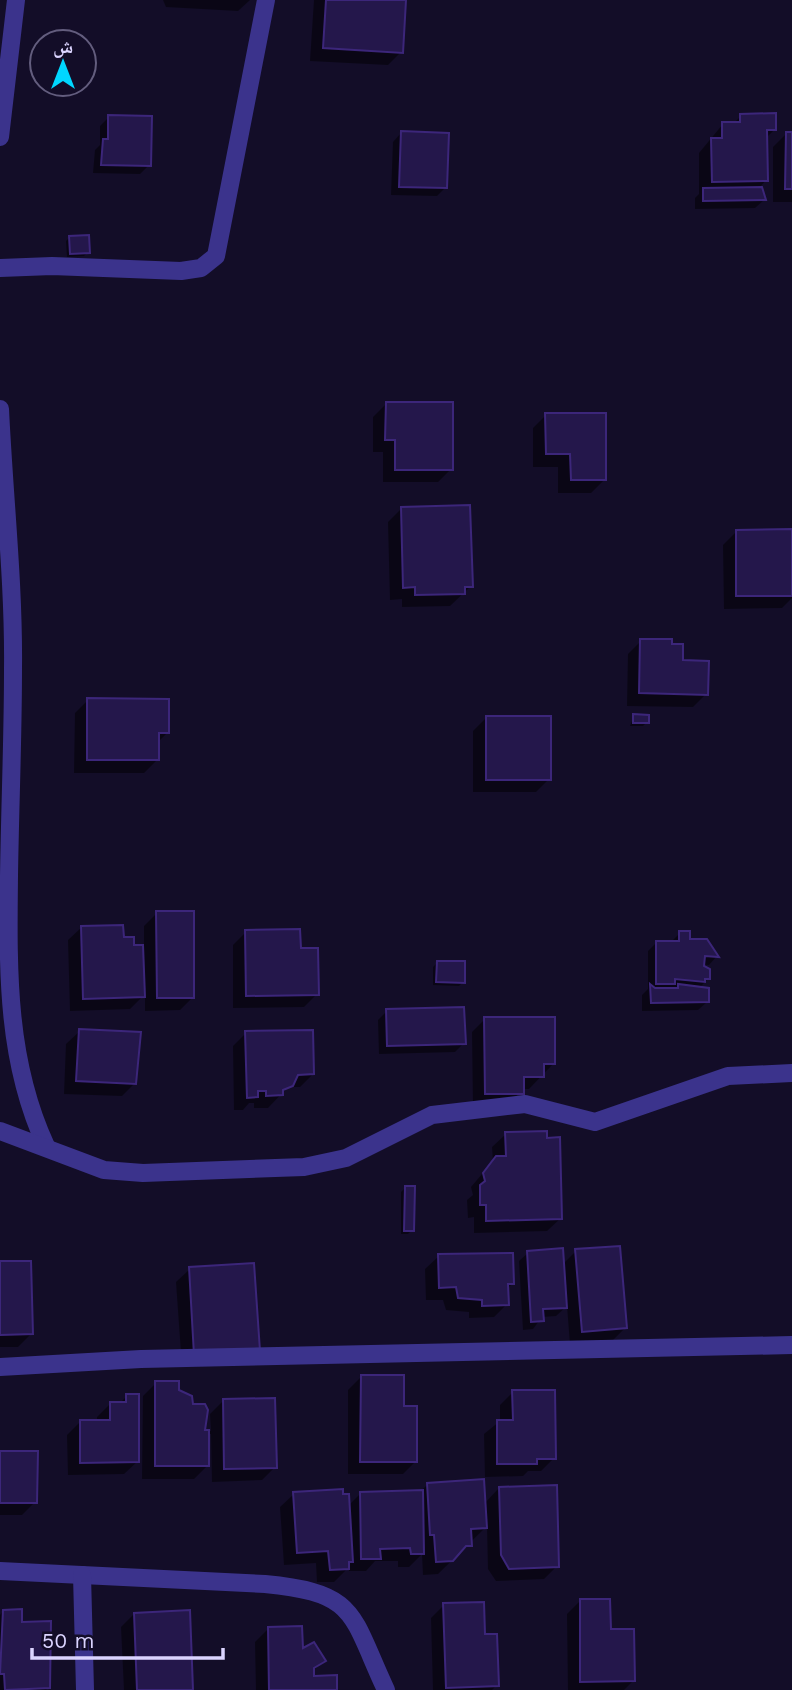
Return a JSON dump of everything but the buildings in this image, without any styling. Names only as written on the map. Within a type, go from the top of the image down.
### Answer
[{"type":"street","points":[[0,137],[16,0]]},
{"type":"street","points":[[0,268],[52,266],[181,271],[201,268],[216,256],[267,0]]},
{"type":"street","points":[[0,409],[13,666],[8,963],[11,1019],[20,1078],[31,1114],[46,1146]]},
{"type":"street","points":[[0,1131],[46,1146],[104,1170],[143,1173],[304,1167],[346,1158],[432,1115],[525,1104],[595,1122],[728,1076],[792,1073]]},
{"type":"street","points":[[0,1367],[141,1359],[792,1345]]},
{"type":"street","points":[[0,1571],[265,1584],[298,1587],[332,1597],[351,1613],[386,1690]]},
{"type":"street","points":[[82,1576],[85,1690]]}]
